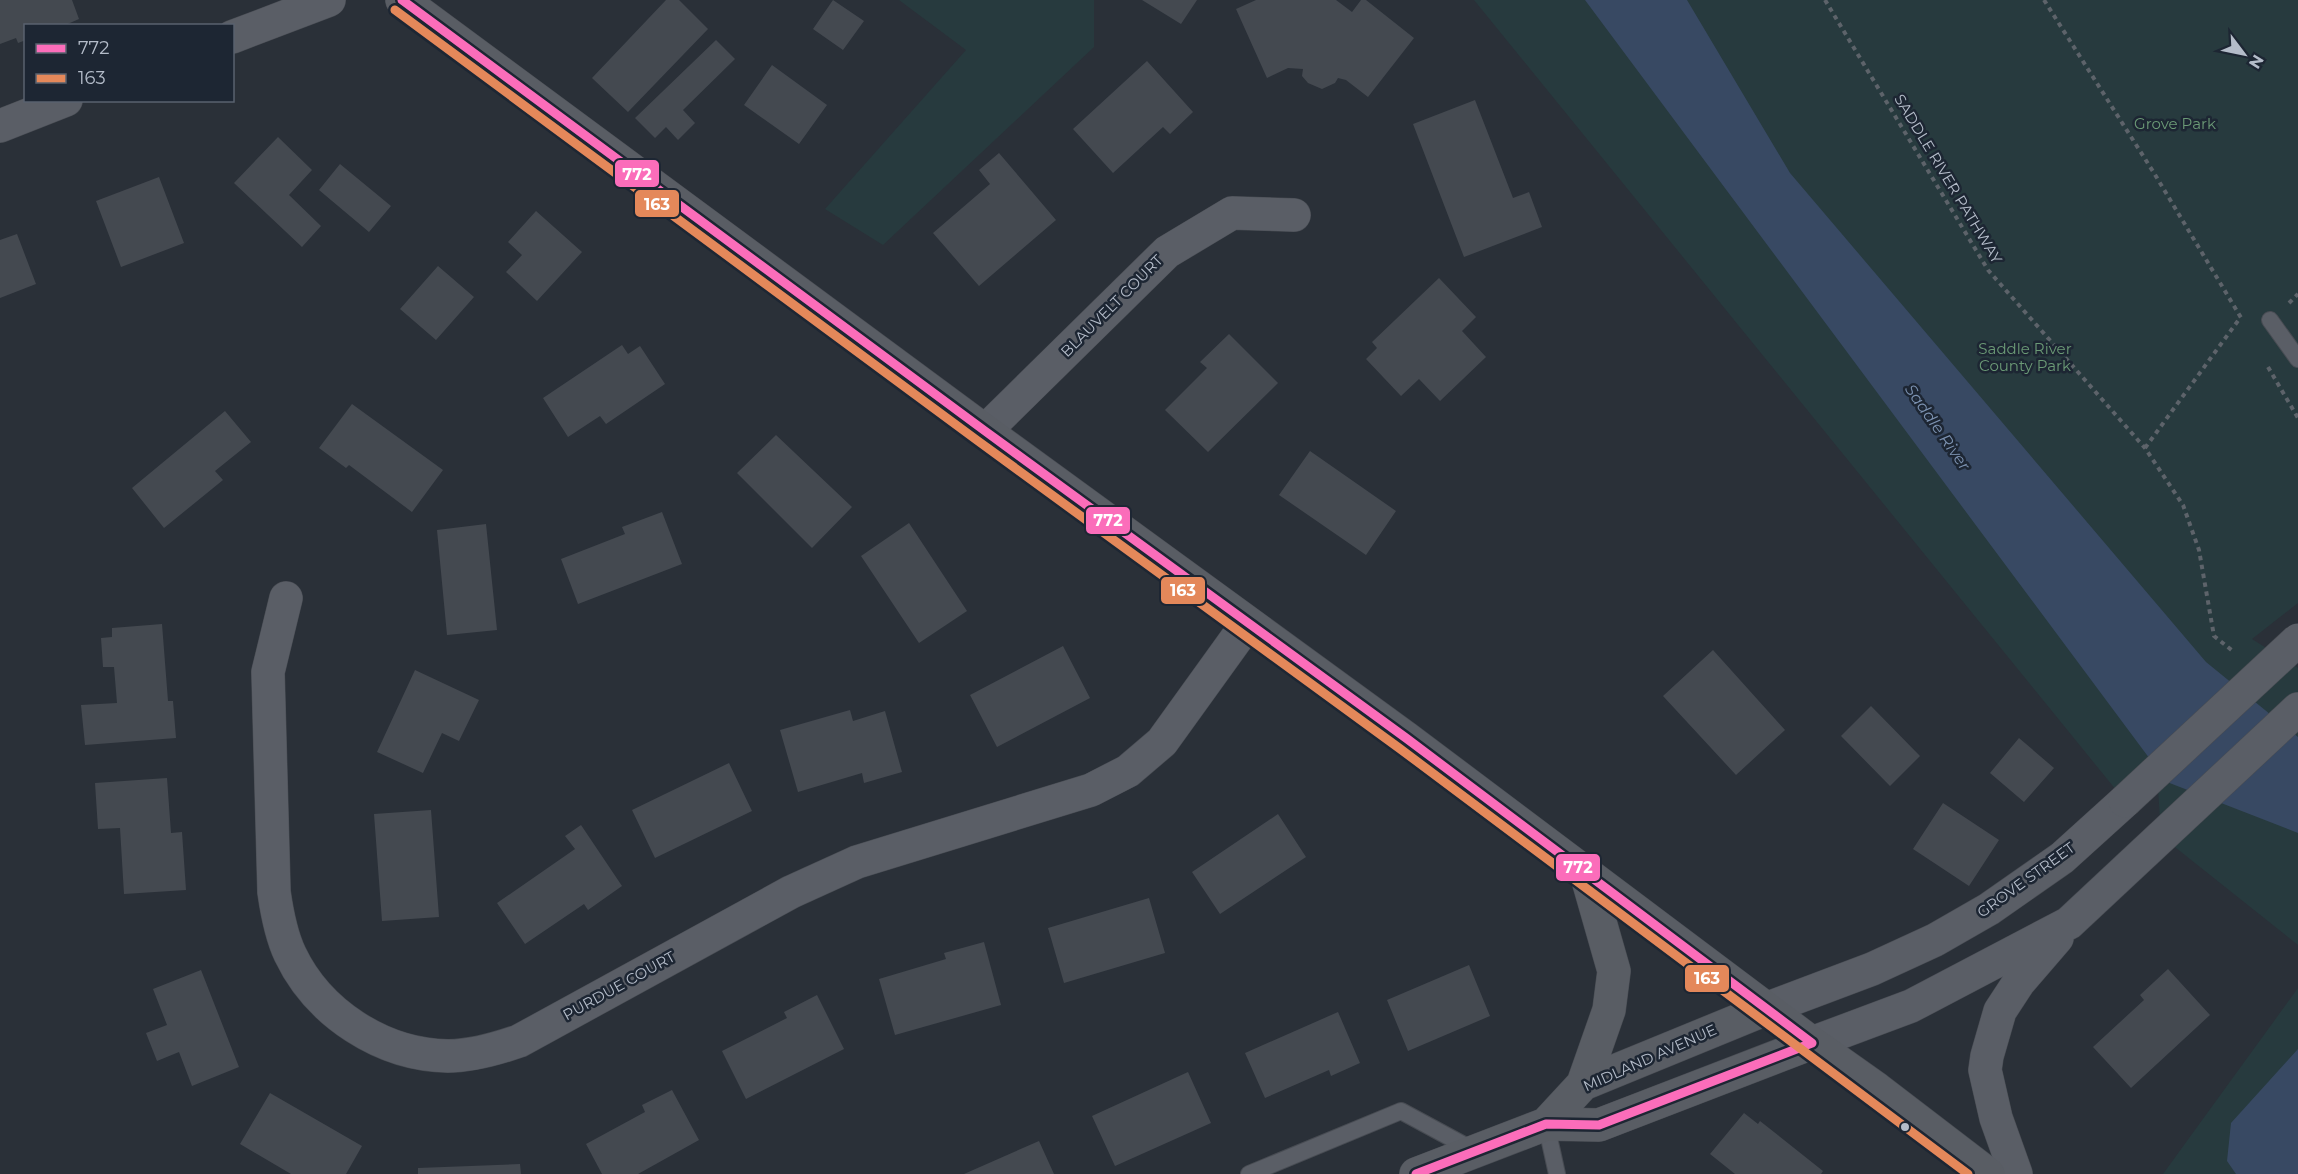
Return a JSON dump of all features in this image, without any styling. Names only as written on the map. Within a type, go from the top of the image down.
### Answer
[{"type":"main road","points":[[402,0],[1247,624],[1406,738],[1988,1174]]},
{"type":"main road","points":[[1583,1084],[1609,1010],[1614,971],[1586,873]]},
{"type":"main road","name":"MIDLAND AVENUE","points":[[1546,1124],[1583,1084],[1766,1009]]},
{"type":"main road","name":"MIDLAND AVENUE","points":[[1417,1174],[1546,1124],[1599,1125],[1812,1043]]},
{"type":"street","points":[[234,36],[329,0]]},
{"type":"street","points":[[0,126],[61,102]]},
{"type":"street","name":"BLAUVELT COURT","points":[[985,431],[1167,252],[1232,213],[1294,215]]},
{"type":"street","name":"PURDUE COURT","points":[[286,598],[268,672],[274,892],[277,913],[290,954],[311,988],[339,1017],[370,1036],[408,1050],[447,1056],[484,1052],[519,1041],[791,892],[857,862],[1091,790],[1128,771],[1162,742],[1247,624]]},
{"type":"street","name":"GROVE STREET","points":[[1766,1009],[1872,969],[1935,940],[1989,909],[2062,858],[2298,640]]},
{"type":"street","points":[[2016,1174],[1996,1118],[1986,1070],[1987,1056],[2000,1011],[2019,982],[2068,923],[2298,709]]},
{"type":"street","points":[[1812,1043],[1911,1006],[2068,923]]},
{"type":"lane","points":[[2270,320],[2298,359]]},
{"type":"lane","points":[[1249,1174],[1401,1111],[1476,1152]]},
{"type":"lane","points":[[1546,1124],[1557,1174]]},
{"type":"path","name":"SADDLE RIVER PATHWAY","points":[[1825,0],[1988,270],[2145,448],[2182,505],[2199,550],[2214,636],[2239,657]]},
{"type":"path","points":[[2044,0],[2154,174],[2246,327]]},
{"type":"path","points":[[2240,317],[2270,320],[2298,294]]},
{"type":"path","points":[[2145,448],[2240,317]]},
{"type":"path","points":[[2268,366],[2298,418]]},
{"type":"green space","points":[[899,0],[1094,0],[1094,47],[883,245],[825,209],[966,50]]},
{"type":"green space","points":[[1474,0],[2298,0],[2298,603],[2252,639],[2298,668],[2298,945],[2161,836],[2157,771],[2125,801]]},
{"type":"green space","points":[[2298,988],[2298,1174],[2163,1174]]},
{"type":"water","name":"Saddle River","points":[[1585,0],[1687,0],[1790,173],[2206,662],[2298,737],[2298,833],[2167,782]]},
{"type":"water","points":[[2298,1049],[2298,1174],[2236,1174],[2227,1161],[2231,1123]]},
{"type":"building","points":[[0,0],[72,0],[79,19],[68,24],[24,24],[24,41],[18,43],[16,38],[0,44]]},
{"type":"building","points":[[666,0],[679,0],[708,29],[628,112],[592,78]]},
{"type":"building","points":[[833,0],[864,21],[843,50],[813,29]]},
{"type":"building","points":[[1142,0],[1197,0],[1181,24]]},
{"type":"building","points":[[1256,0],[1336,0],[1352,12],[1361,0],[1366,0],[1414,38],[1368,97],[1346,80],[1338,78],[1335,83],[1322,89],[1308,83],[1302,76],[1303,69],[1288,68],[1267,78],[1236,9]]},
{"type":"building","points":[[716,40],[735,59],[683,110],[695,123],[678,140],[666,127],[655,138],[635,118]]},
{"type":"building","points":[[1147,61],[1193,112],[1170,134],[1163,127],[1113,173],[1073,129]]},
{"type":"building","points":[[772,65],[827,105],[799,144],[744,105]]},
{"type":"building","points":[[1475,100],[1513,198],[1529,192],[1542,227],[1464,257],[1413,124]]},
{"type":"building","points":[[278,137],[312,170],[289,195],[321,226],[302,247],[234,183]]},
{"type":"building","points":[[999,153],[1056,220],[979,286],[933,233],[990,184],[979,170]]},
{"type":"building","points":[[340,164],[391,206],[369,232],[319,190]]},
{"type":"building","points":[[159,177],[184,243],[121,267],[96,201]]},
{"type":"building","points":[[536,211],[582,252],[537,301],[506,272],[522,255],[508,242]]},
{"type":"building","points":[[17,234],[36,284],[0,298],[0,240]]},
{"type":"building","points":[[438,266],[474,297],[436,340],[400,309]]},
{"type":"building","points":[[1439,278],[1476,317],[1462,331],[1486,357],[1440,401],[1419,379],[1401,396],[1366,359],[1377,348],[1372,342]]},
{"type":"building","points":[[1229,334],[1278,383],[1208,452],[1165,410],[1207,368],[1200,362]]},
{"type":"building","points":[[622,345],[628,354],[640,346],[665,384],[606,424],[600,416],[568,437],[543,398]]},
{"type":"building","points":[[352,404],[443,470],[412,512],[349,465],[346,468],[319,448]]},
{"type":"building","points":[[225,411],[251,442],[215,471],[223,480],[164,528],[132,488]]},
{"type":"building","points":[[776,435],[852,507],[812,548],[737,473]]},
{"type":"building","points":[[1310,451],[1396,511],[1366,555],[1279,495]]},
{"type":"building","points":[[662,512],[682,564],[578,604],[561,559],[625,534],[622,527]]},
{"type":"building","points":[[909,523],[967,611],[919,643],[861,556]]},
{"type":"building","points":[[486,524],[497,630],[447,635],[437,530]]},
{"type":"building","points":[[162,624],[168,701],[173,701],[176,738],[85,745],[81,705],[117,703],[114,667],[103,667],[101,638],[112,637],[112,628]]},
{"type":"building","points":[[1063,646],[1090,698],[997,747],[970,695]]},
{"type":"building","points":[[1713,650],[1785,730],[1736,775],[1663,696]]},
{"type":"building","points":[[415,670],[479,700],[459,741],[442,733],[423,773],[377,752]]},
{"type":"building","points":[[1871,706],[1920,756],[1890,786],[1841,736]]},
{"type":"building","points":[[850,710],[853,721],[885,711],[902,772],[864,783],[862,773],[798,792],[780,730]]},
{"type":"building","points":[[2019,738],[2054,768],[2024,802],[1990,773]]},
{"type":"building","points":[[729,763],[752,811],[655,858],[632,810]]},
{"type":"building","points":[[167,778],[171,833],[182,832],[186,890],[124,894],[120,828],[98,829],[95,783]]},
{"type":"building","points":[[1943,803],[1999,840],[1969,886],[1913,849]]},
{"type":"building","points":[[431,810],[439,917],[382,921],[374,814]]},
{"type":"building","points":[[1278,814],[1306,857],[1220,914],[1192,872]]},
{"type":"building","points":[[581,825],[622,886],[588,910],[584,904],[525,944],[497,903],[575,849],[565,836]]},
{"type":"building","points":[[1149,898],[1165,953],[1064,983],[1048,928]]},
{"type":"building","points":[[984,942],[1001,1005],[895,1035],[879,979],[946,959],[944,953]]},
{"type":"building","points":[[1469,965],[1490,1016],[1408,1051],[1387,1000]]},
{"type":"building","points":[[2168,969],[2210,1015],[2131,1088],[2093,1047],[2144,1000],[2140,995]]},
{"type":"building","points":[[201,970],[239,1067],[192,1086],[179,1052],[157,1061],[146,1033],[167,1025],[153,989]]},
{"type":"building","points":[[817,995],[844,1049],[746,1099],[722,1051],[787,1018],[784,1012]]},
{"type":"building","points":[[1338,1012],[1360,1063],[1331,1076],[1329,1070],[1265,1098],[1245,1053]]},
{"type":"building","points":[[1188,1072],[1211,1123],[1115,1166],[1092,1116]]},
{"type":"building","points":[[672,1090],[699,1140],[638,1174],[602,1174],[586,1144],[645,1112],[642,1105]]},
{"type":"building","points":[[270,1093],[362,1146],[346,1174],[291,1174],[240,1144]]},
{"type":"building","points":[[1744,1113],[1758,1124],[1760,1121],[1823,1171],[1821,1174],[1735,1174],[1710,1154]]},
{"type":"building","points":[[1039,1141],[1054,1174],[964,1174]]},
{"type":"building","points":[[520,1164],[521,1174],[418,1174],[418,1168]]},
{"type":"transit line","name":"772","points":[[402,0],[985,431],[1406,738],[1812,1043]]},
{"type":"transit line","name":"163","points":[[395,10],[978,441],[1399,748],[1968,1174]]},
{"type":"transit line","name":"772","points":[[1416,1174],[1546,1124],[1599,1125],[1812,1043]]},
{"type":"park label","name":"Grove Park","points":[[2175,124]]},
{"type":"park label","name":"Saddle River County Park","points":[[2025,358]]}]
